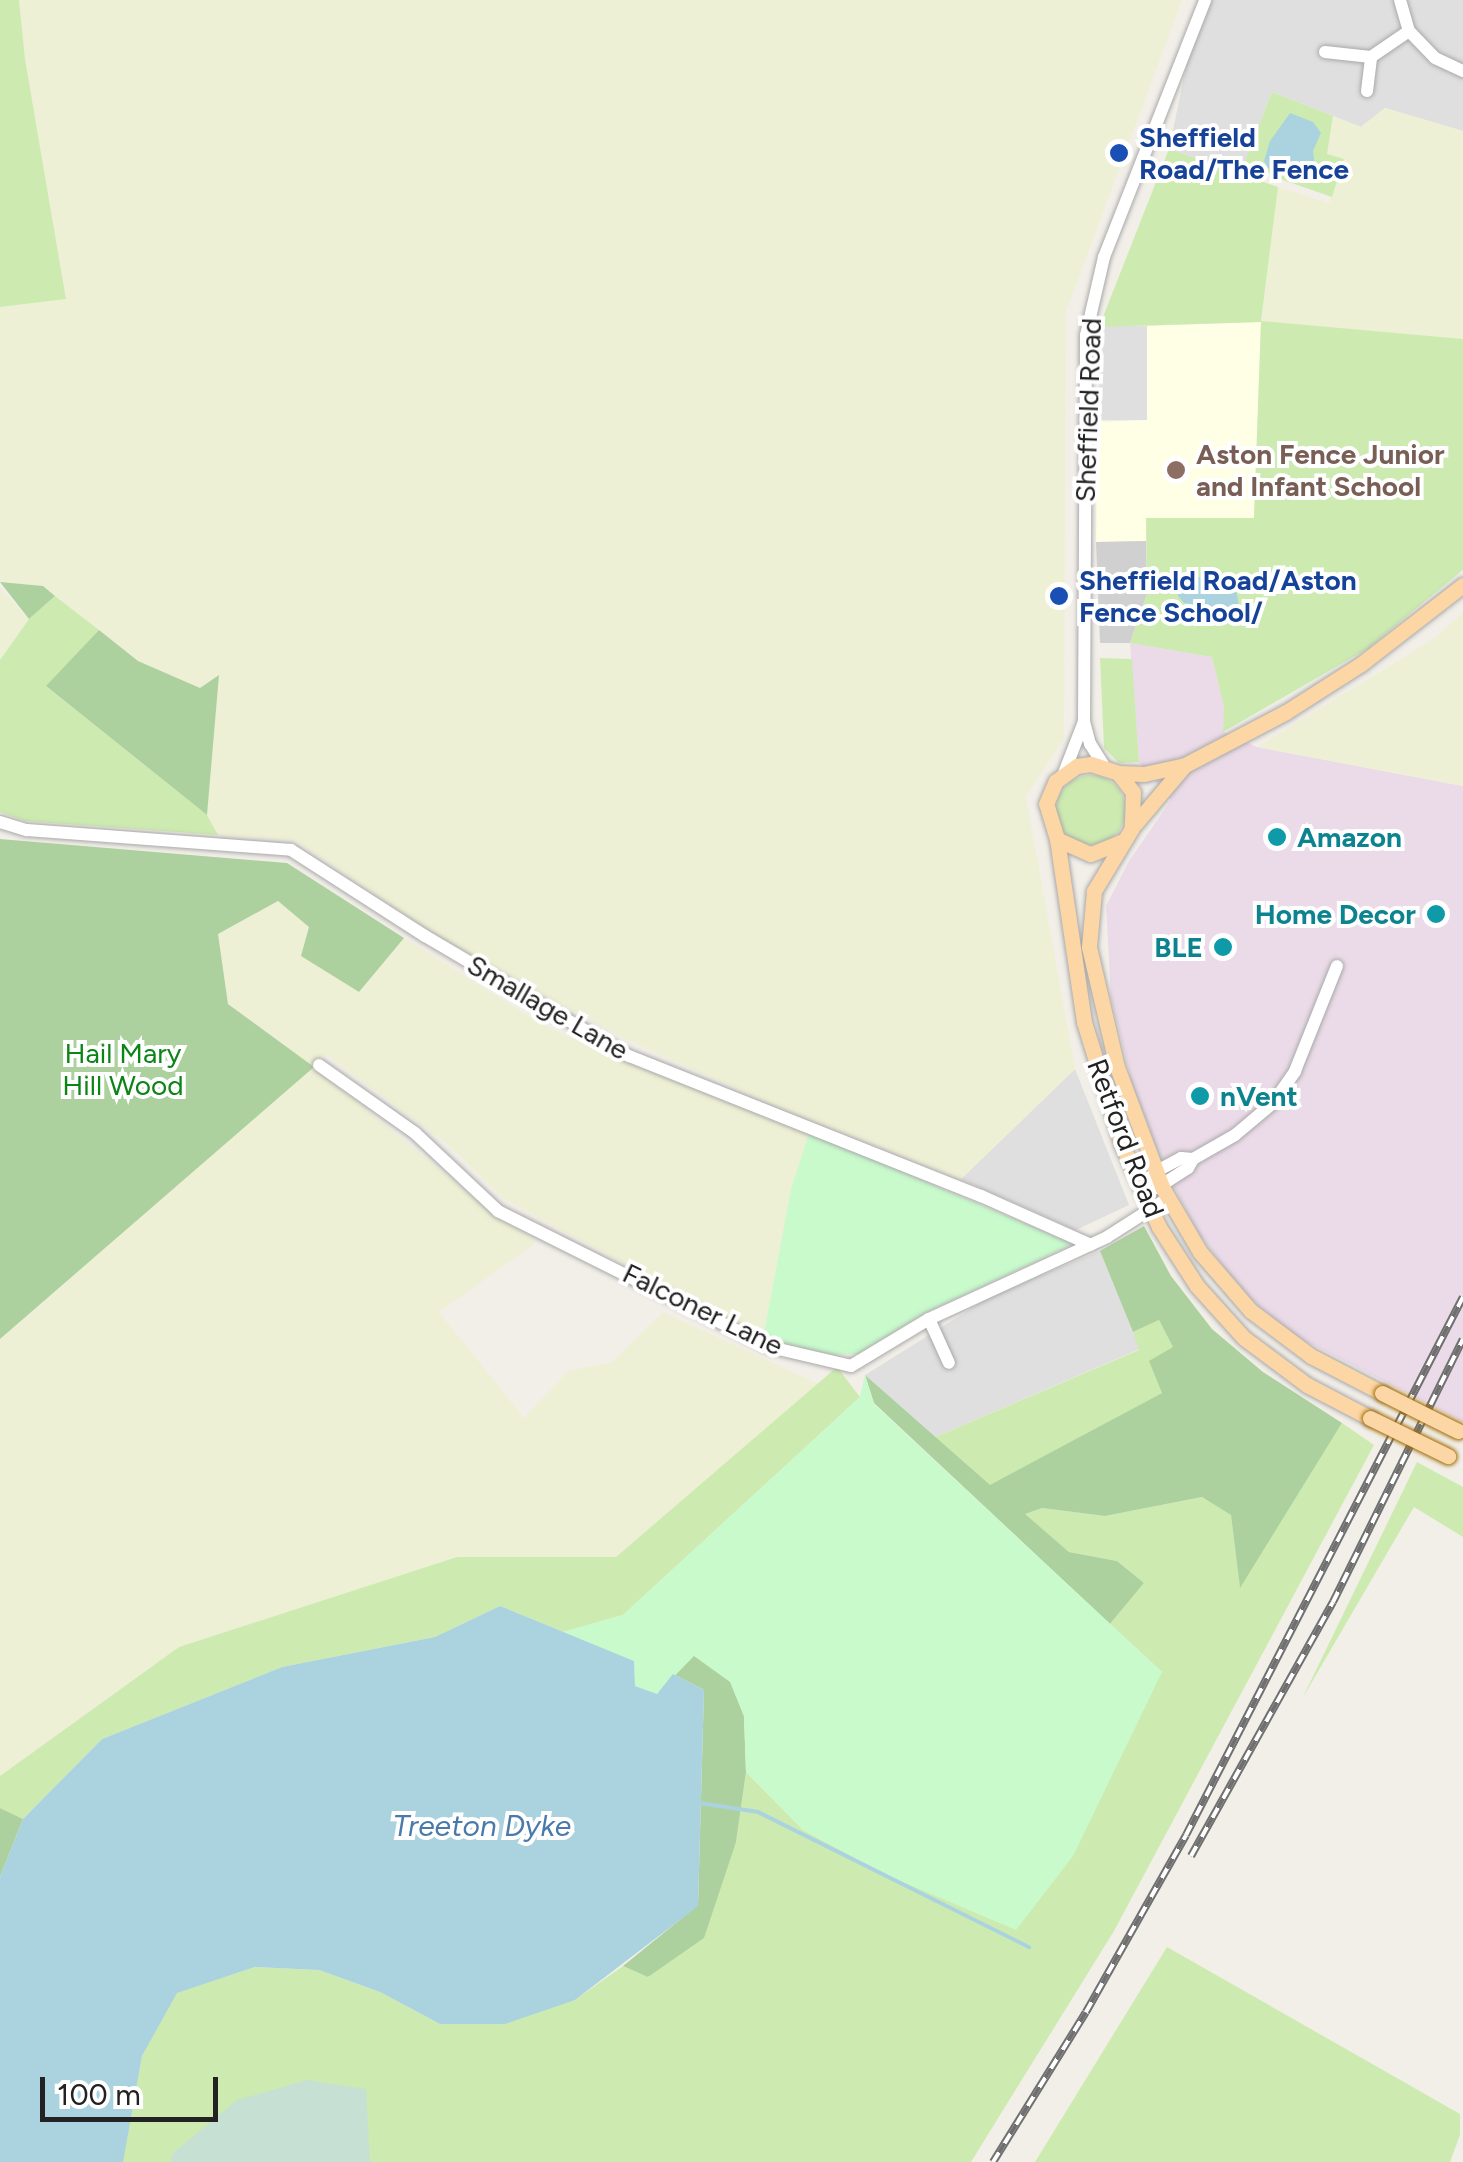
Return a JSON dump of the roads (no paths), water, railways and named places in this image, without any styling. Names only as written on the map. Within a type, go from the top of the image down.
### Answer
[{"type":"main road","name":"Retford Road","points":[[1111,770],[1144,774],[1185,764],[1286,712],[1360,664],[1463,586]]},
{"type":"main road","name":"Retford Road","points":[[1185,764],[1128,834],[1094,890],[1089,947],[1114,1055],[1161,1186],[1200,1252],[1251,1311],[1311,1356],[1461,1433]]},
{"type":"main road","points":[[1077,766],[1111,770],[1133,792],[1128,834],[1114,848],[1090,854],[1057,838],[1046,804],[1064,773],[1077,766]]},
{"type":"main road","name":"Retford Road","points":[[1057,838],[1084,1022],[1106,1100],[1150,1209],[1196,1286],[1233,1327],[1307,1385],[1463,1464]]},
{"type":"street","name":"Sheffield Road","points":[[1111,770],[1090,744],[1084,722],[1086,335],[1104,257],[1205,0]]},
{"type":"street","points":[[1400,0],[1409,32],[1436,58],[1463,70]]},
{"type":"street","points":[[1325,52],[1371,56],[1409,32]]},
{"type":"street","points":[[1367,91],[1371,56]]},
{"type":"street","name":"Sheffield Road","points":[[1064,773],[1084,722]]},
{"type":"street","name":"Smallage Lane","points":[[0,822],[27,830],[291,850],[424,936],[629,1056],[981,1196],[1091,1245]]},
{"type":"street","name":"Falconer Lane","points":[[319,1064],[415,1133],[498,1211],[548,1232],[770,1348],[855,1366],[929,1319],[1091,1245],[1150,1209],[1181,1158],[1193,1159],[1235,1134],[1273,1103],[1295,1071],[1337,966]]},
{"type":"street","points":[[1141,1190],[1161,1186]]},
{"type":"street","points":[[929,1319],[949,1363]]},
{"type":"water","points":[[1290,113],[1313,122],[1321,133],[1313,151],[1315,166],[1304,180],[1268,168],[1264,161],[1270,141]]},
{"type":"water","points":[[1184,575],[1235,582],[1239,607],[1233,611],[1184,603],[1178,596],[1178,578]]},
{"type":"water","name":"Treeton Dyke","points":[[500,1606],[634,1661],[635,1686],[657,1694],[673,1674],[704,1690],[698,1906],[575,2000],[505,2024],[440,2024],[380,1992],[319,1970],[255,1967],[177,1993],[142,2056],[123,2162],[0,2162],[0,1877],[23,1819],[102,1739],[282,1667],[435,1637]]},
{"type":"waterway","points":[[700,1803],[758,1812],[1029,1947]]},
{"type":"railway","points":[[993,2162],[1086,2012],[1186,1835],[1463,1297]]},
{"type":"railway","points":[[1191,1856],[1333,1602],[1463,1339]]},
{"type":"place","name":"Sheffield Road/The Fence","points":[[1119,153]]},
{"type":"place","name":"Aston Fence Junior and Infant School","points":[[1176,470]]},
{"type":"place","name":"Sheffield Road/Aston Fence School/","points":[[1059,596]]},
{"type":"place","name":"Amazon","points":[[1277,837]]},
{"type":"place","name":"Home Decor","points":[[1436,914]]},
{"type":"place","name":"BLE","points":[[1223,947]]},
{"type":"place","name":"nVent","points":[[1200,1096]]},
{"type":"park label","name":"Hail Mary Hill Wood","points":[[123,1069]]}]
